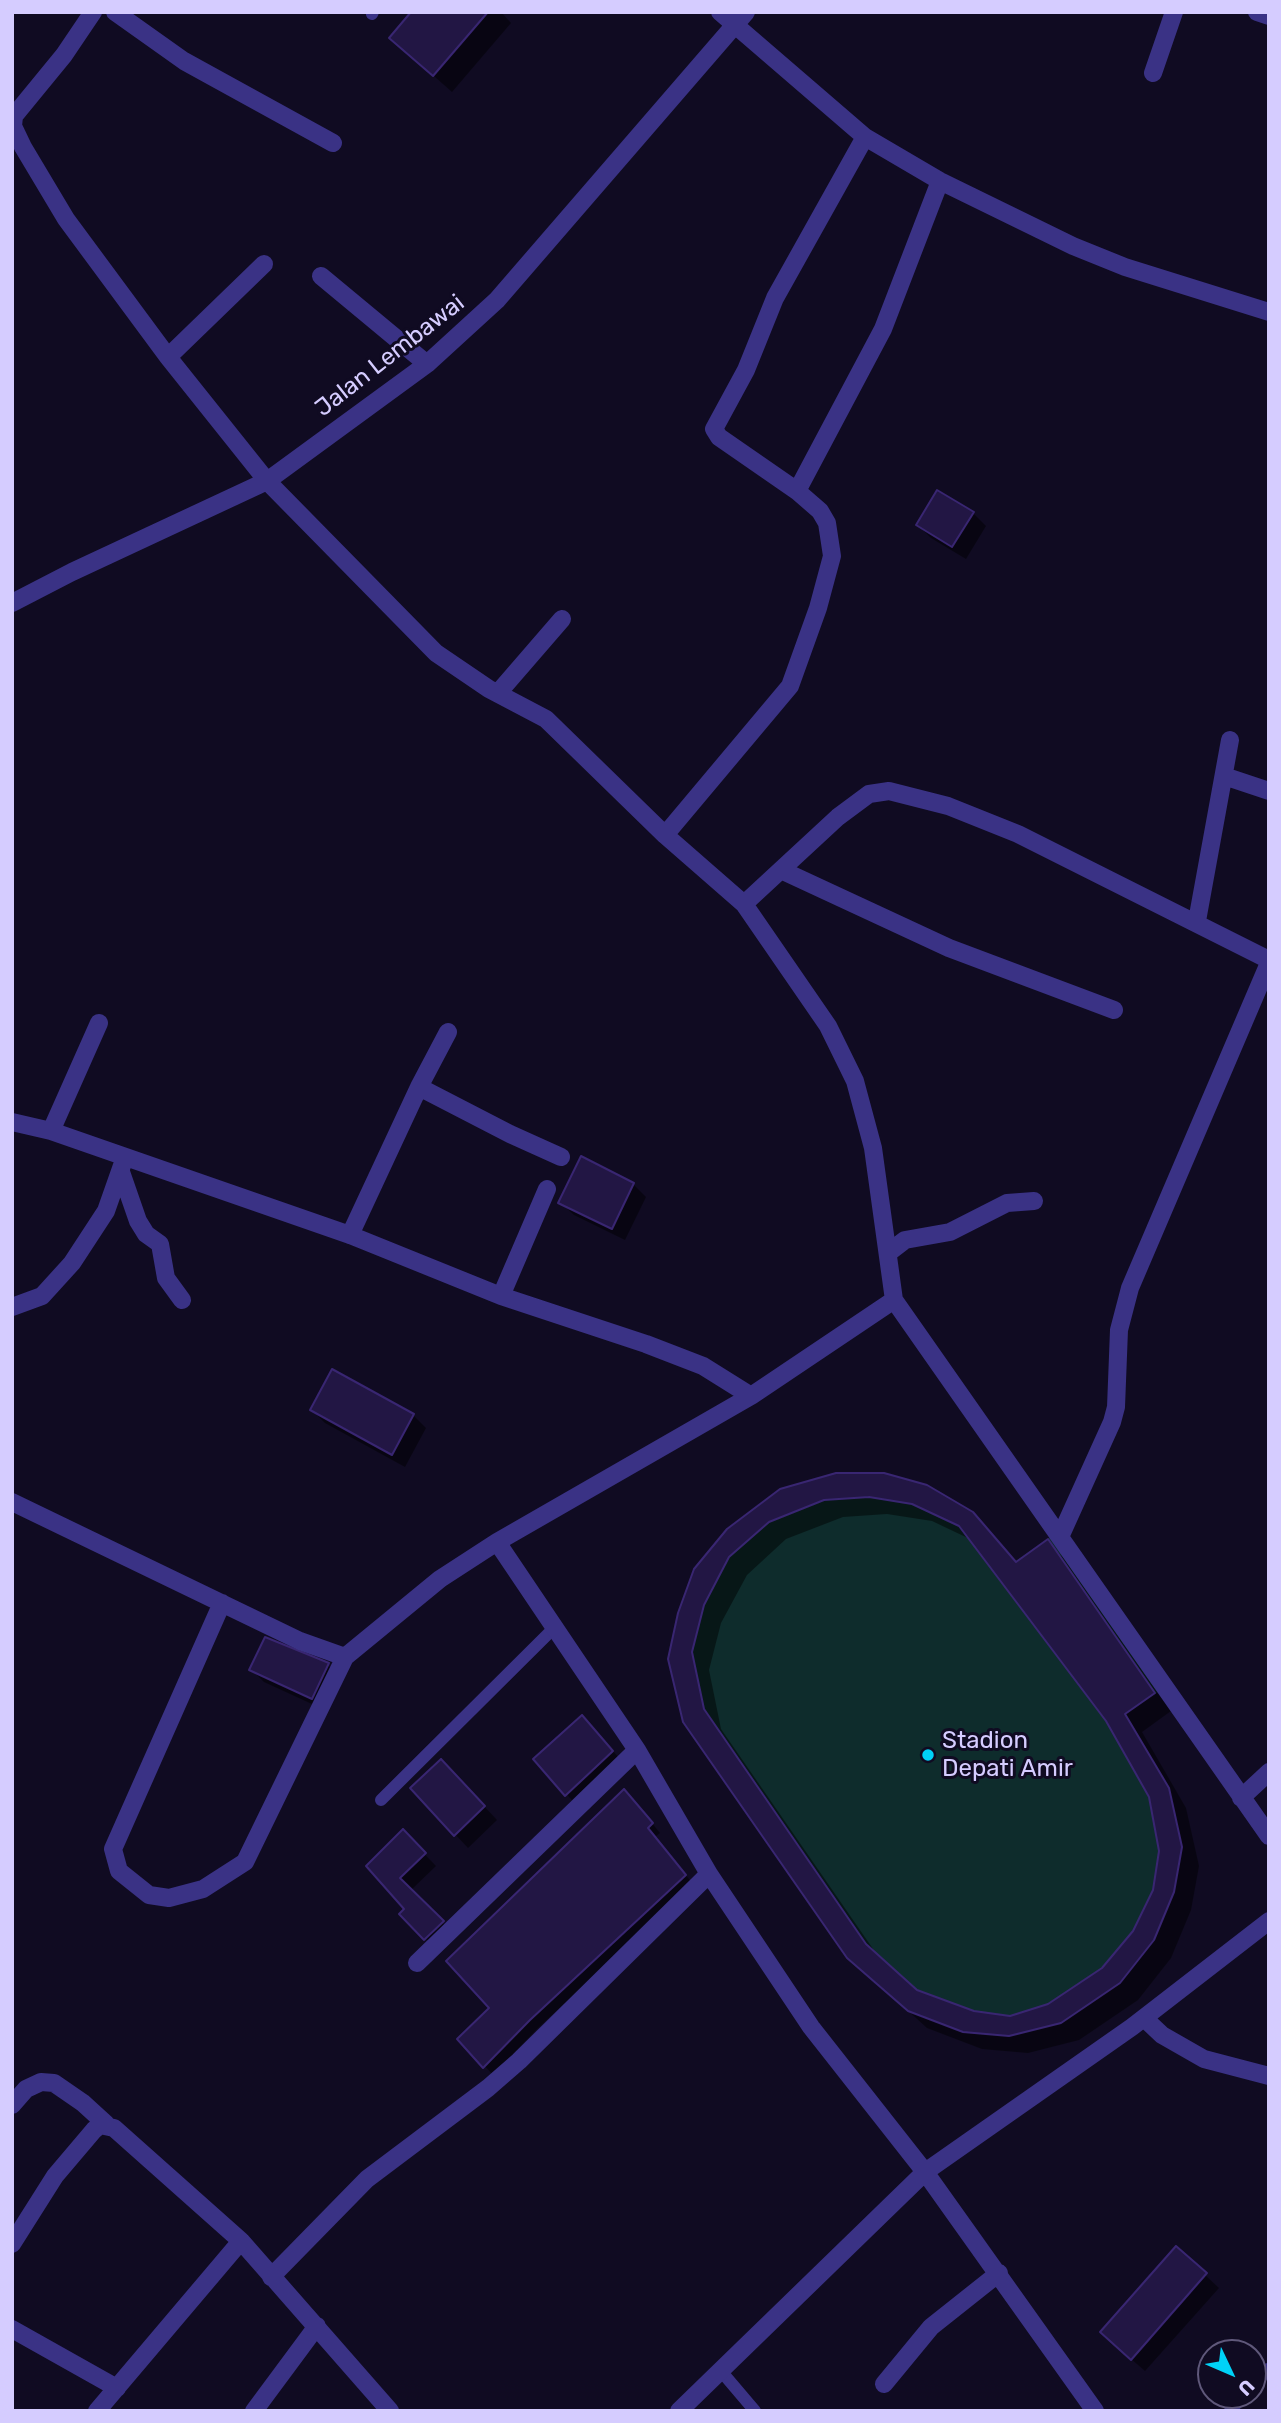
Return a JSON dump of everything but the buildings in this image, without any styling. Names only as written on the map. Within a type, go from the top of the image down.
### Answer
[{"type":"street","points":[[93,12],[64,55],[14,116],[13,126],[66,219],[168,357],[267,481],[436,653],[498,693],[545,719],[665,835],[744,905],[828,1027],[855,1081],[873,1148],[894,1300],[1269,1836]]},
{"type":"street","points":[[115,12],[184,61],[333,143]]},
{"type":"street","points":[[720,12],[741,18],[865,137],[940,181],[1112,262],[1267,306]]},
{"type":"street","points":[[1153,73],[1174,12]]},
{"type":"street","points":[[1257,12],[1269,16]]},
{"type":"street","name":"Jalan Lembawai","points":[[12,603],[267,481],[426,364],[497,300],[741,18]]},
{"type":"street","points":[[665,835],[779,700],[797,671],[811,634],[832,556],[827,523],[820,511],[797,491],[719,437],[714,429],[746,370],[775,298],[865,137]]},
{"type":"street","points":[[797,491],[883,329],[940,181]]},
{"type":"street","points":[[168,357],[264,264]]},
{"type":"street","points":[[321,276],[426,364]]},
{"type":"street","points":[[498,693],[562,619]]},
{"type":"street","points":[[1197,921],[1230,740]]},
{"type":"street","points":[[1224,776],[1269,791]]},
{"type":"street","points":[[744,905],[838,817],[869,794],[889,791],[906,793],[1018,834],[1197,921],[1269,961],[1130,1288],[1119,1331],[1116,1407],[1112,1422],[1060,1537]]},
{"type":"street","points":[[781,870],[949,948],[1114,1010]]},
{"type":"street","points":[[51,1131],[99,1023]]},
{"type":"street","points":[[350,1235],[419,1087],[448,1032]]},
{"type":"street","points":[[419,1087],[561,1157]]},
{"type":"street","points":[[12,1122],[51,1131],[123,1164],[350,1235],[500,1296],[703,1366],[751,1396]]},
{"type":"street","points":[[123,1164],[138,1221],[146,1234],[160,1244],[166,1279],[182,1300]]},
{"type":"street","points":[[12,1307],[42,1297],[72,1263],[106,1211],[123,1164]]},
{"type":"street","points":[[500,1296],[547,1189]]},
{"type":"street","points":[[888,1253],[905,1240],[950,1232],[1007,1203],[1034,1201]]},
{"type":"street","points":[[222,1603],[113,1849],[119,1871],[149,1895],[169,1898],[203,1889],[245,1862],[345,1657],[440,1579],[497,1542],[751,1396],[894,1300]]},
{"type":"street","points":[[12,1502],[300,1641],[345,1657]]},
{"type":"street","points":[[497,1542],[637,1751],[709,1874],[811,2028],[925,2172],[1095,2411]]},
{"type":"street","points":[[417,1963],[637,1751]]},
{"type":"street","points":[[1241,1798],[1269,1772]]},
{"type":"street","points":[[271,2277],[367,2179],[488,2088],[519,2061],[709,1874]]},
{"type":"street","points":[[679,2411],[925,2172],[1144,2018],[1269,1921]]},
{"type":"street","points":[[1144,2018],[1162,2035],[1204,2059],[1269,2076]]},
{"type":"street","points":[[12,2105],[26,2089],[41,2082],[54,2083],[114,2128],[241,2241],[390,2411]]},
{"type":"street","points":[[12,2244],[55,2176],[94,2130],[106,2124]]},
{"type":"street","points":[[97,2411],[241,2241]]},
{"type":"street","points":[[884,2384],[931,2327],[999,2273]]},
{"type":"street","points":[[254,2411],[317,2326]]},
{"type":"street","points":[[12,2329],[117,2388]]},
{"type":"lane","points":[[381,1800],[554,1628]]},
{"type":"lane","points":[[721,2371],[755,2411]]},
{"type":"green space","name":"Stadion Depati Amir","points":[[837,1473],[884,1473],[927,1485],[973,1512],[1016,1561],[1053,1535],[1161,1690],[1126,1714],[1169,1788],[1182,1847],[1174,1892],[1154,1940],[1120,1983],[1061,2023],[1009,2036],[963,2032],[908,2011],[847,1958],[683,1722],[668,1659],[678,1613],[694,1569],[727,1529],[781,1489]]},
{"type":"place","name":"Stadion Depati Amir","points":[[928,1755]]}]
